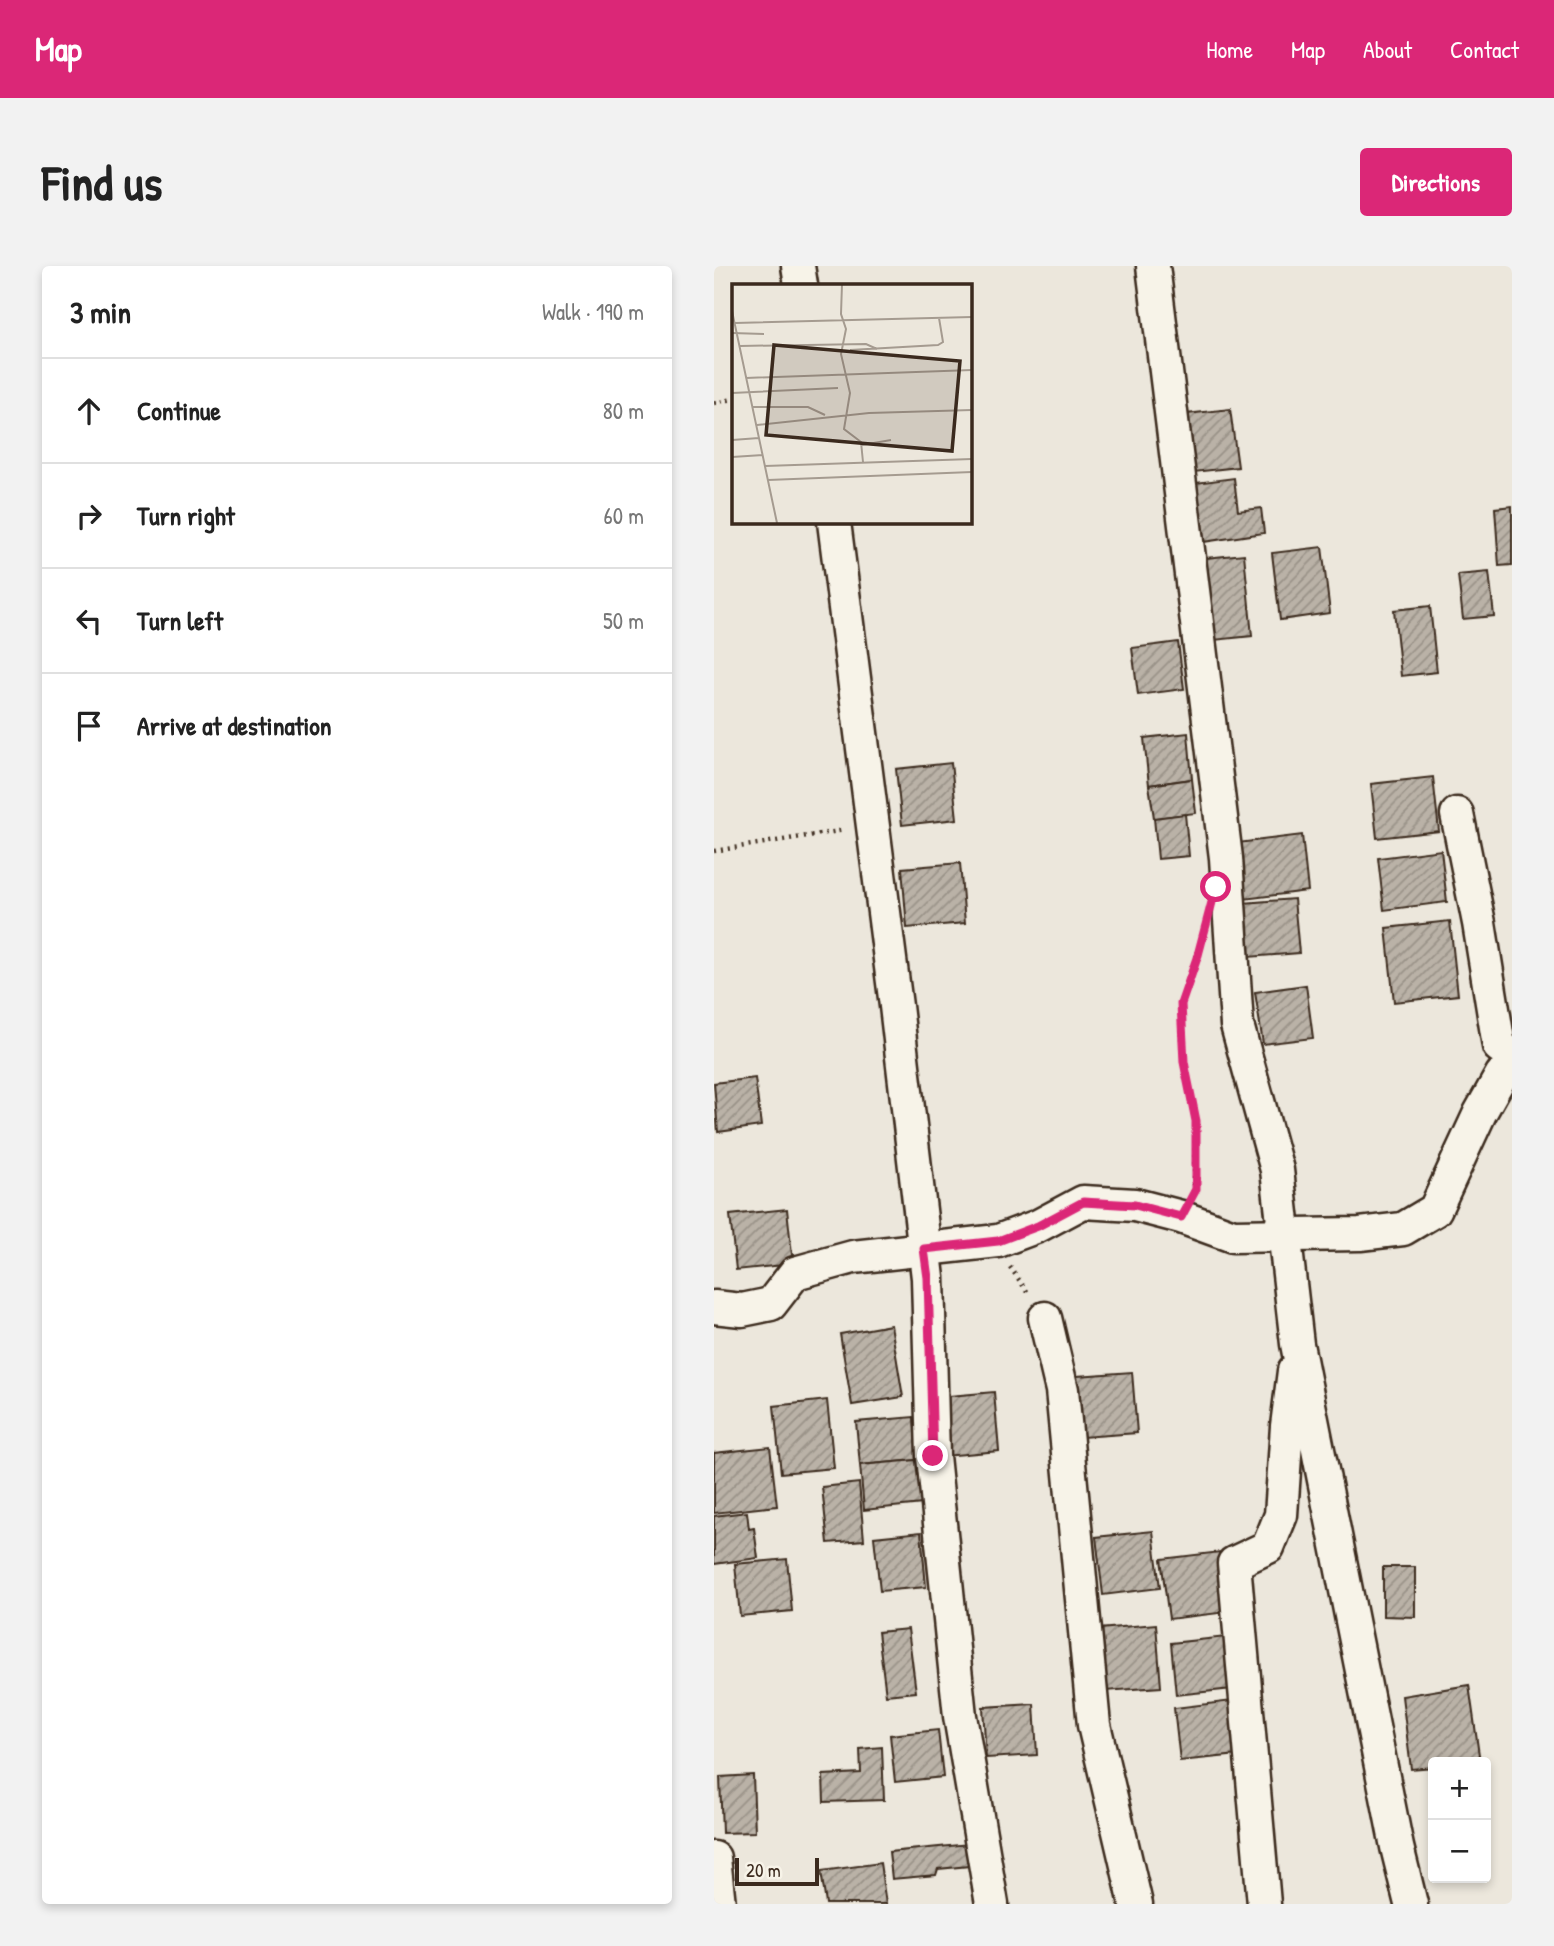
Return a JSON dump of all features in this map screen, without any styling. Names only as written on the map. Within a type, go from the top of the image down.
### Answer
[{"type":"street","points":[[798,266],[801,284]]},
{"type":"street","points":[[1153,266],[1226,858],[1237,1025],[1277,1170],[1297,1344],[1397,1847],[1411,1904]]},
{"type":"street","points":[[834,523],[928,1278],[933,1456],[960,1716],[992,1904]]},
{"type":"street","points":[[1457,814],[1479,923],[1499,1046],[1512,1055]]},
{"type":"street","points":[[714,1307],[741,1310],[771,1304],[794,1273],[853,1257],[1000,1240],[1038,1226],[1083,1202],[1135,1205],[1181,1217],[1233,1236],[1360,1234],[1403,1229],[1435,1210],[1480,1113],[1502,1074],[1512,1069]]},
{"type":"street","points":[[1045,1318],[1062,1390],[1094,1725],[1136,1904]]},
{"type":"street","points":[[1264,1904],[1234,1563],[1268,1547],[1281,1515],[1287,1426],[1297,1344]]},
{"type":"street","points":[[714,1858],[719,1904]]},
{"type":"path","points":[[714,403],[732,399]]},
{"type":"path","points":[[714,851],[873,826]]},
{"type":"path","points":[[1181,1217],[1196,1189],[1196,1121],[1184,1062],[1181,1004],[1201,944]]},
{"type":"path","points":[[1000,1240],[1012,1272],[1045,1318]]},
{"type":"building","points":[[1230,409],[1238,467],[1194,472],[1187,414]]},
{"type":"building","points":[[1234,478],[1238,511],[1261,508],[1264,533],[1203,542],[1195,483]]},
{"type":"building","points":[[1512,506],[1512,565],[1499,566],[1495,508]]},
{"type":"building","points":[[1322,547],[1330,613],[1280,620],[1272,553]]},
{"type":"building","points":[[1244,554],[1252,636],[1214,640],[1206,558]]},
{"type":"building","points":[[1489,572],[1494,616],[1463,619],[1458,575]]},
{"type":"building","points":[[1430,606],[1437,672],[1401,676],[1394,610]]},
{"type":"building","points":[[1178,642],[1184,689],[1138,695],[1132,648]]},
{"type":"building","points":[[1188,733],[1192,779],[1149,785],[1144,738]]},
{"type":"building","points":[[951,763],[957,819],[902,825],[896,769]]},
{"type":"building","points":[[1433,777],[1439,831],[1377,838],[1371,784]]},
{"type":"building","points":[[1192,779],[1196,813],[1154,818],[1149,785]]},
{"type":"building","points":[[1185,814],[1189,856],[1158,859],[1154,818]]},
{"type":"building","points":[[1302,835],[1308,891],[1244,899],[1237,843]]},
{"type":"building","points":[[1441,850],[1447,902],[1384,910],[1378,858]]},
{"type":"building","points":[[960,863],[965,923],[907,928],[902,868]]},
{"type":"building","points":[[1294,899],[1299,953],[1248,957],[1244,903]]},
{"type":"building","points":[[1450,921],[1458,995],[1394,1002],[1386,928]]},
{"type":"building","points":[[1306,985],[1313,1038],[1263,1044],[1255,992]]},
{"type":"building","points":[[755,1078],[761,1126],[718,1132],[714,1083]]},
{"type":"building","points":[[787,1209],[793,1264],[736,1270],[730,1215]]},
{"type":"building","points":[[891,1325],[903,1397],[852,1405],[840,1334]]},
{"type":"building","points":[[1132,1372],[1137,1433],[1082,1437],[1077,1376]]},
{"type":"building","points":[[994,1392],[999,1451],[944,1456],[938,1397]]},
{"type":"building","points":[[827,1400],[834,1468],[781,1473],[774,1406]]},
{"type":"building","points":[[914,1417],[917,1460],[860,1465],[856,1422]]},
{"type":"building","points":[[770,1447],[777,1506],[714,1513],[714,1453]]},
{"type":"building","points":[[917,1460],[922,1504],[864,1510],[860,1465]]},
{"type":"building","points":[[859,1483],[864,1540],[828,1543],[822,1487]]},
{"type":"building","points":[[747,1512],[749,1529],[754,1528],[758,1558],[714,1564],[714,1516]]},
{"type":"building","points":[[1153,1531],[1160,1588],[1103,1595],[1096,1537]]},
{"type":"building","points":[[921,1532],[926,1587],[880,1591],[874,1537]]},
{"type":"building","points":[[1220,1552],[1228,1612],[1169,1619],[1161,1559]]},
{"type":"building","points":[[787,1559],[792,1611],[740,1616],[735,1564]]},
{"type":"building","points":[[1383,1567],[1415,1567],[1415,1617],[1383,1616]]},
{"type":"building","points":[[1156,1624],[1161,1687],[1105,1691],[1099,1629]]},
{"type":"building","points":[[908,1629],[916,1692],[886,1695],[878,1632]]},
{"type":"building","points":[[1226,1637],[1232,1689],[1176,1695],[1171,1643]]},
{"type":"building","points":[[1469,1685],[1479,1757],[1428,1757],[1428,1767],[1411,1769],[1402,1696]]},
{"type":"building","points":[[1232,1701],[1238,1755],[1180,1761],[1174,1708]]},
{"type":"building","points":[[1034,1704],[1037,1755],[986,1758],[983,1707]]},
{"type":"building","points":[[938,1730],[943,1777],[895,1782],[890,1735]]},
{"type":"building","points":[[882,1747],[884,1800],[824,1802],[823,1775],[861,1773],[860,1749]]},
{"type":"building","points":[[753,1775],[755,1832],[722,1833],[720,1777]]},
{"type":"building","points":[[979,1843],[980,1865],[938,1869],[936,1875],[892,1879],[889,1852]]},
{"type":"building","points":[[880,1863],[886,1904],[826,1904],[821,1871]]},
{"type":"route","points":[[933,1456],[928,1278],[924,1249],[998,1241],[1038,1226],[1083,1202],[1135,1205],[1181,1217],[1196,1189],[1196,1121],[1184,1062],[1181,1004],[1198,955],[1216,887]]}]
